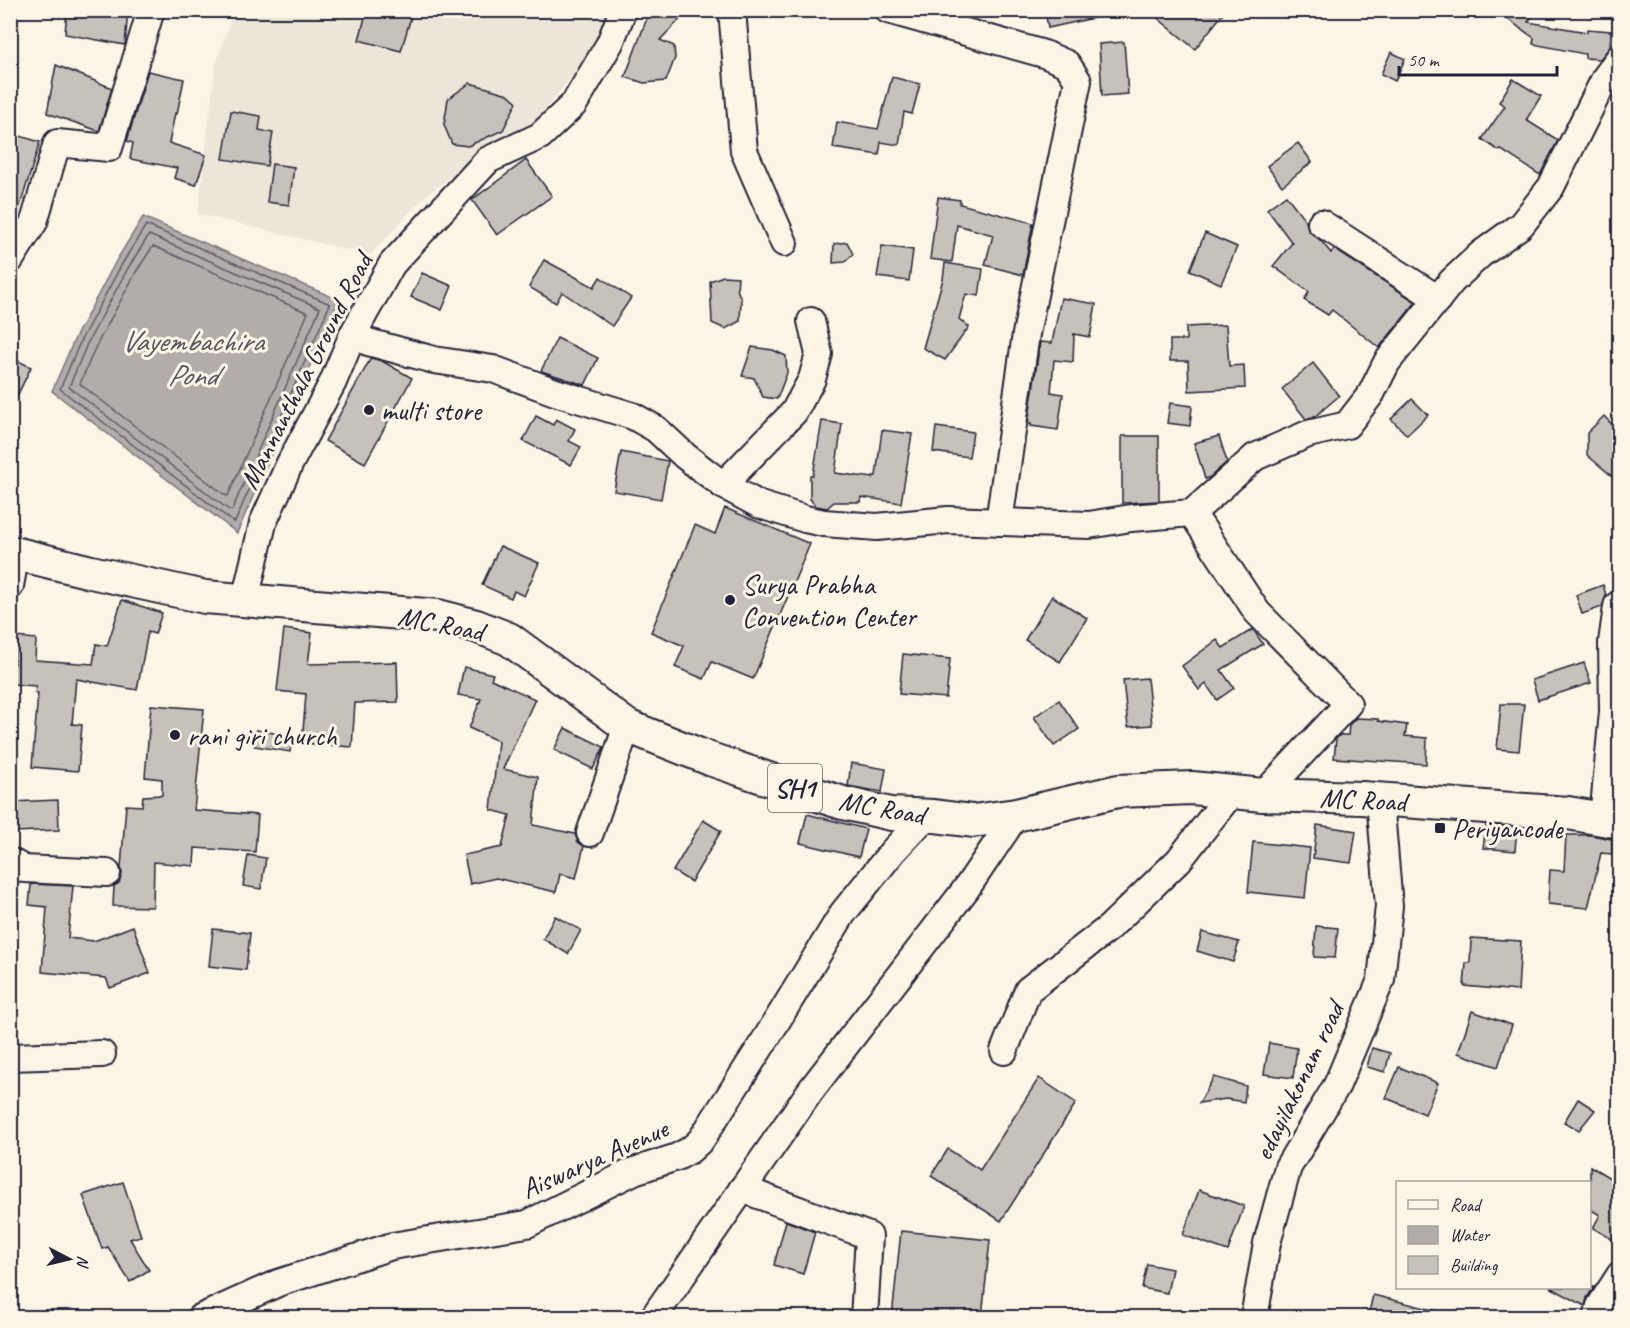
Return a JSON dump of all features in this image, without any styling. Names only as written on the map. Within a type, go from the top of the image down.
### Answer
[{"type":"main road","name":"MC Road","points":[[13,553],[205,597],[438,616],[476,626],[509,639],[627,726],[710,759],[843,803],[891,814],[973,821],[1016,815],[1118,791],[1192,788],[1263,795],[1380,800],[1568,813],[1613,820]]},
{"type":"main road","points":[[1613,820],[1615,643],[1620,607]]},
{"type":"street","points":[[10,260],[34,222],[57,143],[109,148],[151,10]]},
{"type":"street","name":"Mannanthala Ground Road","points":[[245,600],[263,524],[290,463],[333,382],[353,334],[392,264],[488,160],[540,136],[574,104],[610,43],[624,10]]},
{"type":"street","points":[[732,10],[744,151],[784,243]]},
{"type":"street","points":[[888,10],[1044,54],[1067,64],[1078,81],[1026,334],[999,522]]},
{"type":"street","points":[[353,334],[368,342],[434,360],[494,369],[555,392],[633,416],[656,429],[684,456],[723,485],[760,505],[805,519],[824,523],[878,527],[948,520],[1089,525],[1131,518],[1192,513],[1255,457],[1308,434],[1347,425],[1371,394],[1387,362],[1452,281],[1481,254],[1521,225],[1551,187],[1605,78],[1620,57]]},
{"type":"street","points":[[1321,223],[1438,299]]},
{"type":"street","points":[[723,485],[794,412],[812,379],[819,354],[811,321]]},
{"type":"street","points":[[1192,513],[1257,612],[1348,704],[1263,795]]},
{"type":"street","points":[[10,586],[13,553]]},
{"type":"street","points":[[590,833],[627,726]]},
{"type":"street","points":[[1004,1051],[1028,990],[1109,928],[1171,868],[1232,792]]},
{"type":"street","name":"edayilakonam road","points":[[1254,1317],[1267,1243],[1288,1167],[1337,1085],[1381,980],[1389,906],[1380,800]]},
{"type":"street","points":[[652,1317],[811,1090],[966,889],[1016,815]]},
{"type":"street","name":"Aiswarya Avenue","points":[[200,1317],[278,1283],[392,1246],[527,1224],[634,1171],[677,1157],[690,1150],[701,1140],[843,913],[893,851],[926,816]]},
{"type":"street","points":[[10,861],[24,869],[107,873]]},
{"type":"street","points":[[10,1057],[102,1054]]},
{"type":"street","points":[[742,1189],[869,1236],[864,1317]]},
{"type":"street","points":[[1597,1317],[1600,1306],[1620,1275]]},
{"type":"shaded area","points":[[234,11],[609,11],[605,22],[574,74],[530,128],[471,162],[424,197],[370,255],[198,214],[216,63]]},
{"type":"water","name":"Vayembachira Pond","points":[[143,217],[339,300],[237,533],[52,391],[75,338],[116,261]]},
{"type":"building","points":[[67,10],[128,10],[125,45],[65,34]]},
{"type":"building","points":[[367,10],[413,10],[401,51],[359,40]]},
{"type":"building","points":[[650,10],[689,10],[660,40],[674,46],[675,58],[666,81],[644,83],[625,77]]},
{"type":"building","points":[[1045,10],[1093,10],[1094,18],[1048,28]]},
{"type":"building","points":[[1148,10],[1226,10],[1195,49]]},
{"type":"building","points":[[1495,10],[1536,10],[1528,22],[1587,32],[1587,29],[1611,31],[1610,47],[1600,59],[1585,58],[1585,54],[1533,44],[1534,38]]},
{"type":"building","points":[[1124,42],[1128,94],[1102,96],[1099,44]]},
{"type":"building","points":[[1391,52],[1405,59],[1395,81],[1381,74]]},
{"type":"building","points":[[56,65],[112,88],[99,131],[47,113]]},
{"type":"building","points":[[148,71],[184,79],[169,143],[206,155],[196,185],[174,178],[177,168],[130,159],[133,143],[127,141]]},
{"type":"building","points":[[892,77],[920,84],[912,114],[904,112],[899,145],[881,142],[879,155],[833,148],[837,122],[878,129]]},
{"type":"building","points":[[1513,79],[1541,96],[1526,120],[1558,140],[1540,175],[1482,139],[1505,106],[1499,102]]},
{"type":"building","points":[[470,83],[508,94],[517,102],[503,130],[468,146],[452,144],[444,125],[448,99]]},
{"type":"building","points":[[231,111],[261,116],[259,130],[273,133],[267,166],[223,159]]},
{"type":"building","points":[[10,133],[40,142],[14,225],[10,225]]},
{"type":"building","points":[[1298,143],[1312,162],[1282,186],[1267,166]]},
{"type":"building","points":[[526,160],[552,196],[497,235],[472,200]]},
{"type":"building","points":[[272,164],[294,167],[289,205],[267,202]]},
{"type":"building","points":[[1286,195],[1306,221],[1308,230],[1331,253],[1334,249],[1416,302],[1379,348],[1332,310],[1328,315],[1304,300],[1309,292],[1273,266],[1292,243],[1267,209]]},
{"type":"building","points":[[938,197],[960,200],[960,204],[1033,223],[1023,275],[985,265],[993,235],[957,225],[952,262],[930,259]]},
{"type":"building","points":[[1205,233],[1237,247],[1221,284],[1190,270]]},
{"type":"building","points":[[847,242],[853,254],[845,262],[833,263],[834,244]]},
{"type":"building","points":[[882,246],[913,250],[909,281],[877,277]]},
{"type":"building","points":[[544,260],[594,287],[600,277],[631,298],[612,326],[562,292],[556,303],[529,287]]},
{"type":"building","points":[[945,263],[983,269],[979,296],[966,294],[959,319],[969,327],[945,360],[923,348],[943,279]]},
{"type":"building","points":[[422,273],[452,286],[442,310],[411,297]]},
{"type":"building","points":[[723,276],[738,277],[737,289],[741,299],[740,321],[725,329],[712,323],[710,281]]},
{"type":"building","points":[[1061,298],[1096,304],[1090,337],[1074,334],[1073,362],[1054,360],[1051,392],[1063,394],[1058,430],[1028,424],[1040,342],[1052,343]]},
{"type":"building","points":[[1226,325],[1229,366],[1244,365],[1245,388],[1189,391],[1188,361],[1170,361],[1170,340],[1186,340],[1186,327]]},
{"type":"building","points":[[557,338],[598,358],[585,385],[541,371]]},
{"type":"building","points":[[752,347],[773,350],[786,356],[787,373],[777,399],[763,397],[754,378],[742,376]]},
{"type":"building","points":[[10,357],[31,367],[10,411]]},
{"type":"building","name":"multi store","points":[[371,358],[382,361],[412,378],[365,463],[325,441]]},
{"type":"building","points":[[1313,363],[1339,396],[1313,418],[1306,419],[1282,389]]},
{"type":"building","points":[[1412,399],[1428,415],[1407,435],[1391,419]]},
{"type":"building","points":[[1170,403],[1192,406],[1190,426],[1167,423]]},
{"type":"building","points":[[536,416],[553,425],[556,419],[575,429],[569,441],[581,447],[571,465],[523,441]]},
{"type":"building","points":[[1604,416],[1620,433],[1620,483],[1587,455],[1587,433]]},
{"type":"building","points":[[822,421],[842,424],[835,473],[873,478],[876,476],[882,430],[912,434],[901,503],[861,497],[860,502],[834,502],[827,508],[816,506],[810,499],[810,475],[813,475]]},
{"type":"building","points":[[936,427],[973,432],[969,457],[933,452]]},
{"type":"building","points":[[1122,436],[1159,436],[1159,501],[1122,503]]},
{"type":"building","points":[[1219,436],[1227,462],[1205,479],[1194,443]]},
{"type":"building","points":[[621,452],[668,461],[661,499],[614,491]]},
{"type":"building","points":[[725,508],[810,544],[753,679],[712,662],[704,679],[675,667],[684,646],[651,632],[695,525],[715,534]]},
{"type":"building","points":[[500,546],[539,563],[524,596],[514,591],[511,598],[482,585]]},
{"type":"building","points":[[1603,585],[1606,595],[1602,607],[1582,614],[1576,595]]},
{"type":"building","points":[[1052,596],[1087,618],[1060,662],[1025,640]]},
{"type":"building","points":[[122,600],[162,613],[155,634],[148,632],[137,690],[76,679],[72,724],[82,725],[78,771],[32,767],[38,693],[35,693],[36,686],[12,684],[16,637],[36,639],[35,660],[93,664],[96,644],[107,646]]},
{"type":"building","points":[[284,629],[312,633],[308,664],[397,662],[398,702],[355,703],[352,747],[302,743],[306,694],[277,691]]},
{"type":"building","points":[[1253,629],[1263,644],[1221,670],[1234,688],[1217,700],[1206,684],[1199,690],[1182,666],[1217,640],[1223,648]]},
{"type":"building","points":[[903,654],[950,659],[946,698],[899,694]]},
{"type":"building","points":[[1584,663],[1591,683],[1538,700],[1532,680]]},
{"type":"building","points":[[464,667],[493,674],[491,679],[535,699],[503,769],[538,777],[533,825],[575,834],[578,842],[584,846],[576,878],[560,874],[556,892],[496,878],[470,884],[464,855],[502,847],[510,815],[491,810],[498,741],[469,728],[481,699],[458,695]]},
{"type":"building","points":[[1147,678],[1152,725],[1128,727],[1123,680]]},
{"type":"building","points":[[1059,700],[1079,729],[1054,746],[1034,717]]},
{"type":"building","points":[[1501,704],[1524,704],[1519,751],[1497,749]]},
{"type":"building","points":[[151,705],[204,709],[194,810],[258,815],[255,852],[195,848],[194,866],[154,862],[153,907],[113,906],[114,886],[119,883],[122,874],[126,805],[142,806],[143,796],[162,795],[162,779],[145,777]]},
{"type":"building","points":[[1356,718],[1378,719],[1378,721],[1407,725],[1405,736],[1427,738],[1426,764],[1334,758],[1336,739],[1340,735],[1348,735],[1349,725]]},
{"type":"building","points":[[565,728],[604,747],[593,769],[554,750]]},
{"type":"building","points":[[256,730],[293,736],[290,752],[254,746]]},
{"type":"building","points":[[851,763],[886,769],[882,792],[848,786]]},
{"type":"building","points":[[58,800],[59,830],[14,832],[12,802]]},
{"type":"building","points":[[807,814],[866,829],[859,857],[800,843]]},
{"type":"building","points":[[703,820],[721,831],[691,882],[673,871]]},
{"type":"building","points":[[1317,825],[1356,831],[1351,863],[1313,858]]},
{"type":"building","points":[[1486,825],[1517,827],[1515,851],[1483,848]]},
{"type":"building","points":[[1566,835],[1591,835],[1612,839],[1612,854],[1601,853],[1588,908],[1548,904],[1550,870],[1564,871]]},
{"type":"building","points":[[1253,842],[1310,848],[1305,898],[1248,892]]},
{"type":"building","points":[[248,855],[266,858],[261,889],[243,886]]},
{"type":"building","points":[[31,884],[73,886],[68,938],[94,941],[133,926],[150,973],[110,988],[106,978],[42,972],[47,907],[29,905]]},
{"type":"building","points":[[555,916],[581,930],[568,954],[543,939]]},
{"type":"building","points":[[1316,926],[1338,928],[1335,958],[1314,957]]},
{"type":"building","points":[[213,929],[250,933],[246,970],[209,966]]},
{"type":"building","points":[[1202,932],[1239,942],[1233,962],[1197,951]]},
{"type":"building","points":[[1471,938],[1521,941],[1518,991],[1464,986],[1466,963],[1470,963]]},
{"type":"building","points":[[1472,1011],[1512,1025],[1498,1067],[1458,1053]]},
{"type":"building","points":[[1269,1043],[1297,1048],[1293,1078],[1264,1074]]},
{"type":"building","points":[[1372,1048],[1390,1053],[1385,1072],[1367,1067]]},
{"type":"building","points":[[1399,1067],[1438,1083],[1425,1114],[1386,1098]]},
{"type":"building","points":[[1214,1077],[1246,1086],[1244,1102],[1226,1099],[1199,1103]]},
{"type":"building","points":[[1039,1078],[1076,1103],[1001,1221],[931,1176],[948,1149],[980,1170]]},
{"type":"building","points":[[1578,1099],[1595,1110],[1579,1130],[1564,1122]]},
{"type":"building","points":[[1590,1166],[1620,1184],[1620,1244],[1593,1228],[1600,1215],[1591,1210]]},
{"type":"building","points":[[123,1182],[141,1236],[130,1239],[149,1270],[130,1282],[108,1247],[102,1249],[83,1195]]},
{"type":"building","points":[[1199,1190],[1244,1206],[1228,1251],[1183,1235]]},
{"type":"building","points":[[786,1221],[815,1232],[803,1274],[774,1265]]},
{"type":"building","points":[[901,1231],[990,1240],[982,1317],[892,1317]]},
{"type":"building","points":[[1147,1264],[1172,1269],[1167,1293],[1142,1288]]},
{"type":"building","points":[[1594,1287],[1585,1306],[1554,1289],[1591,1289]]},
{"type":"building","points":[[1373,1295],[1438,1311],[1437,1317],[1368,1317]]},
{"type":"place","name":"multi store","points":[[369,410]]},
{"type":"place","name":"Surya Prabha Convention Center","points":[[730,600]]},
{"type":"place","name":"rani giri church","points":[[175,735]]},
{"type":"place","name":"Periyancode","points":[[1440,828]]}]
